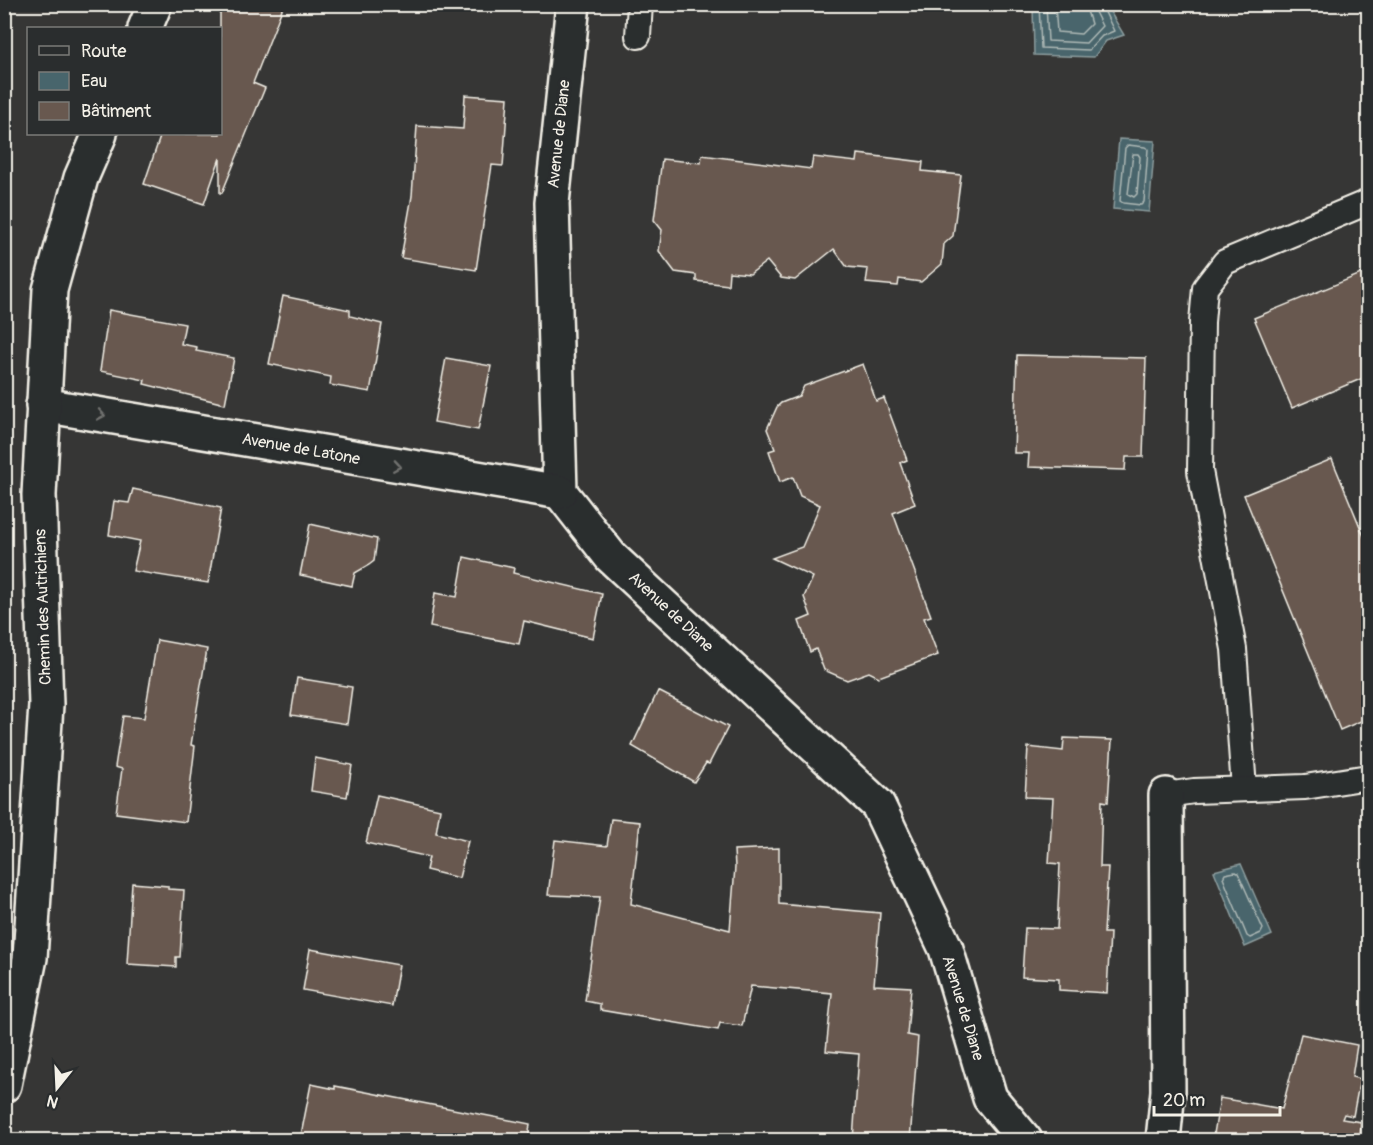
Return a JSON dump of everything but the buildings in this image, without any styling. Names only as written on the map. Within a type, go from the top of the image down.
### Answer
[{"type":"street","points":[[145,27],[155,4]]},
{"type":"street","name":"Avenue de Diane","points":[[573,4],[552,203],[560,492],[611,556],[878,805],[946,949],[990,1098],[1025,1140]]},
{"type":"street","name":"Chemin des Autrichiens","points":[[4,1085],[30,958],[46,705],[39,495],[50,290],[81,178],[100,135]]},
{"type":"street","name":"Avenue de Latone","points":[[43,405],[560,492]]},
{"type":"street","points":[[1162,1140],[1168,1091],[1166,795]]},
{"type":"lane","points":[[639,4],[639,36]]},
{"type":"lane","points":[[1244,789],[1234,649],[1200,471],[1202,322],[1205,288],[1225,262],[1368,202]]},
{"type":"lane","points":[[1166,795],[1194,790],[1305,787],[1368,777]]},
{"type":"water","points":[[1033,5],[1106,5],[1124,35],[1106,41],[1094,57],[1034,55]]},
{"type":"water","points":[[1119,139],[1155,141],[1149,212],[1113,209]]},
{"type":"water","points":[[1241,864],[1272,935],[1245,947],[1214,871]]}]
